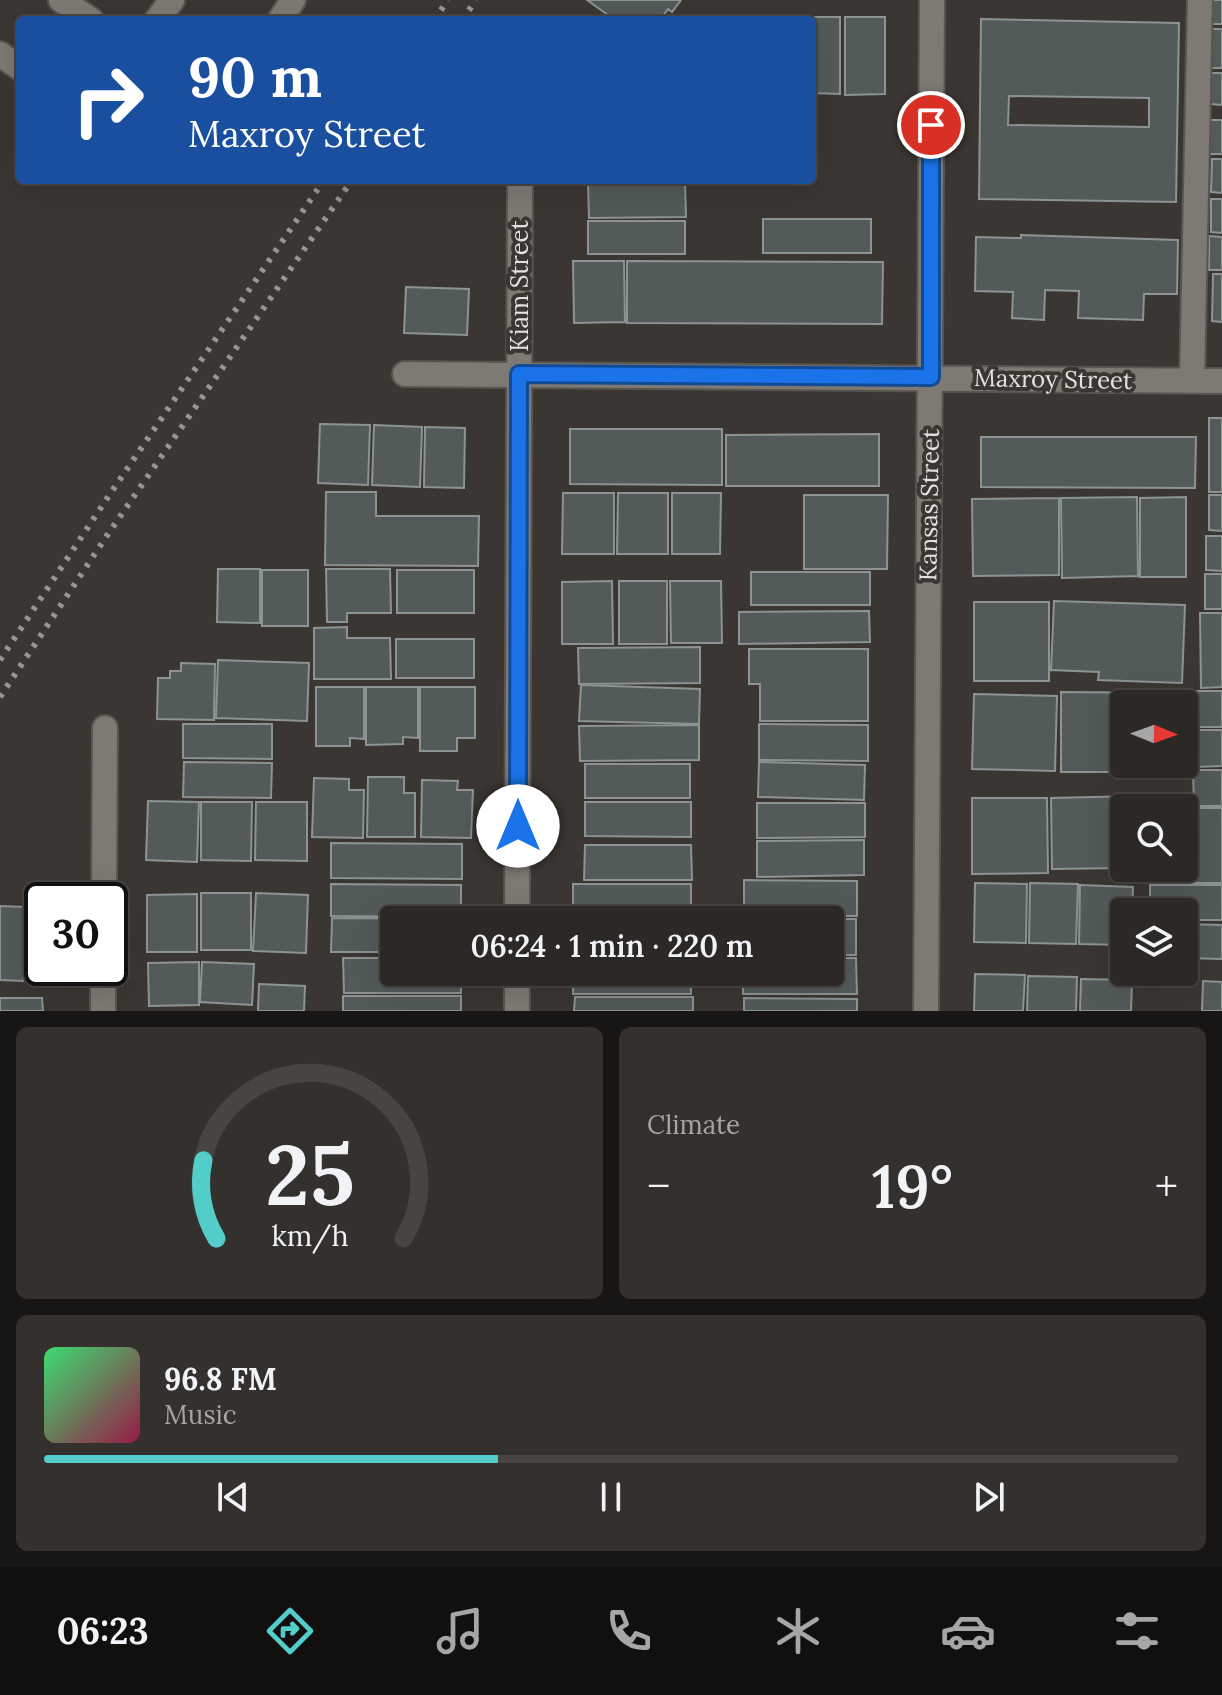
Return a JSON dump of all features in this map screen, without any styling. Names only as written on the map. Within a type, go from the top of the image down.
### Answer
[{"type":"street","points":[[61,0],[85,16]]},
{"type":"street","name":"Kansas Street","points":[[926,1011],[932,0]]},
{"type":"street","points":[[1192,380],[1200,0]]},
{"type":"street","name":"Kiam Street","points":[[517,906],[520,184]]},
{"type":"street","name":"Maxroy Street","points":[[405,374],[1222,381]]},
{"type":"street","points":[[104,882],[105,728]]},
{"type":"street","points":[[103,986],[103,1011]]},
{"type":"street","points":[[517,986],[517,1011]]},
{"type":"building","points":[[587,0],[681,0],[672,12],[668,9],[663,16],[609,16]]},
{"type":"building","points":[[1213,0],[1222,0],[1222,24],[1212,24]]},
{"type":"building","points":[[816,17],[840,17],[840,94],[816,93]]},
{"type":"building","points":[[845,17],[885,17],[885,94],[845,95]]},
{"type":"building","points":[[981,19],[1179,23],[1176,202],[979,199]],"holes":[[[1009,96],[1149,98],[1149,127],[1008,125]]]},
{"type":"building","points":[[1211,29],[1222,29],[1222,68],[1211,68]]},
{"type":"building","points":[[1210,73],[1222,73],[1222,105],[1210,104]]},
{"type":"building","points":[[1209,120],[1222,120],[1222,154],[1209,154]]},
{"type":"building","points":[[1212,159],[1222,159],[1222,193],[1211,192]]},
{"type":"building","points":[[588,184],[685,184],[686,217],[589,218]]},
{"type":"building","points":[[1211,199],[1222,199],[1222,233],[1211,232]]},
{"type":"building","points":[[763,219],[871,219],[871,253],[763,253]]},
{"type":"building","points":[[588,221],[685,221],[685,254],[588,254]]},
{"type":"building","points":[[1021,235],[1178,240],[1177,294],[1144,294],[1143,320],[1078,318],[1079,291],[1045,290],[1044,320],[1012,318],[1013,292],[975,291],[976,237],[1021,238]]},
{"type":"building","points":[[1209,236],[1222,237],[1222,270],[1209,270]]},
{"type":"building","points":[[573,261],[624,261],[625,322],[574,323]]},
{"type":"building","points":[[627,261],[883,262],[882,324],[627,323]]},
{"type":"building","points":[[1213,274],[1222,274],[1222,322],[1212,321]]},
{"type":"building","points":[[406,287],[469,289],[467,335],[404,333]]},
{"type":"building","points":[[1209,418],[1222,418],[1222,492],[1209,492]]},
{"type":"building","points":[[320,424],[370,425],[368,485],[318,483]]},
{"type":"building","points":[[374,425],[422,427],[420,487],[372,485]]},
{"type":"building","points":[[425,427],[465,428],[464,488],[424,487]]},
{"type":"building","points":[[570,429],[722,429],[722,485],[570,484]]},
{"type":"building","points":[[879,434],[879,486],[726,486],[726,435]]},
{"type":"building","points":[[981,437],[1196,437],[1195,488],[981,487]]},
{"type":"building","points":[[326,492],[376,492],[376,516],[479,516],[478,566],[325,565]]},
{"type":"building","points":[[563,493],[614,493],[614,554],[562,554]]},
{"type":"building","points":[[618,493],[668,493],[668,554],[617,554]]},
{"type":"building","points":[[672,493],[721,493],[720,554],[672,554]]},
{"type":"building","points":[[804,495],[888,495],[887,569],[804,569]]},
{"type":"building","points":[[1209,495],[1222,495],[1222,531],[1209,530]]},
{"type":"building","points":[[1137,497],[1138,576],[1062,578],[1061,498]]},
{"type":"building","points":[[1186,497],[1186,577],[1140,577],[1140,498]]},
{"type":"building","points":[[1059,498],[1059,575],[973,576],[972,499]]},
{"type":"building","points":[[1206,536],[1222,536],[1222,571],[1206,570]]},
{"type":"building","points":[[218,569],[260,569],[260,623],[217,622]]},
{"type":"building","points":[[326,569],[390,569],[391,613],[347,613],[347,622],[327,622]]},
{"type":"building","points":[[262,570],[308,570],[308,626],[262,626]]},
{"type":"building","points":[[397,570],[474,570],[474,613],[397,613]]},
{"type":"building","points":[[751,572],[870,572],[870,605],[751,605]]},
{"type":"building","points":[[1205,574],[1222,574],[1222,609],[1205,609]]},
{"type":"building","points":[[612,581],[613,644],[562,644],[562,582]]},
{"type":"building","points":[[619,581],[667,581],[667,644],[619,644]]},
{"type":"building","points":[[670,581],[721,581],[722,643],[671,643]]},
{"type":"building","points":[[1054,601],[1185,605],[1182,683],[1098,680],[1099,672],[1051,670]]},
{"type":"building","points":[[974,602],[1049,602],[1049,681],[974,681]]},
{"type":"building","points":[[869,611],[870,642],[739,644],[739,612]]},
{"type":"building","points":[[1200,613],[1222,613],[1222,687],[1201,688]]},
{"type":"building","points":[[347,627],[347,638],[390,638],[391,679],[314,679],[314,628]]},
{"type":"building","points":[[396,639],[474,639],[474,678],[396,678]]},
{"type":"building","points":[[700,647],[700,683],[579,684],[578,648]]},
{"type":"building","points":[[749,649],[868,649],[868,721],[760,721],[760,684],[749,684]]},
{"type":"building","points":[[218,660],[309,663],[307,721],[216,718]]},
{"type":"building","points":[[181,663],[215,664],[214,720],[157,719],[158,678],[170,678],[170,671],[181,671]]},
{"type":"building","points":[[581,685],[700,689],[699,724],[579,721]]},
{"type":"building","points":[[316,687],[364,687],[364,739],[350,738],[350,746],[316,746]]},
{"type":"building","points":[[366,687],[418,687],[418,738],[403,737],[403,744],[366,745]]},
{"type":"building","points":[[420,687],[475,687],[475,738],[457,738],[457,751],[420,751]]},
{"type":"building","points":[[1198,691],[1222,691],[1222,727],[1198,727]]},
{"type":"building","points":[[1061,692],[1110,692],[1110,772],[1061,772]]},
{"type":"building","points":[[974,694],[1057,696],[1055,771],[972,769]]},
{"type":"building","points":[[183,724],[272,724],[272,759],[183,758]]},
{"type":"building","points":[[759,724],[868,725],[868,761],[759,760]]},
{"type":"building","points":[[699,725],[699,760],[580,761],[579,726]]},
{"type":"building","points":[[1198,730],[1222,730],[1222,766],[1198,767]]},
{"type":"building","points":[[184,762],[272,763],[271,798],[183,797]]},
{"type":"building","points":[[759,762],[865,765],[864,800],[758,797]]},
{"type":"building","points":[[585,764],[690,764],[690,798],[585,798]]},
{"type":"building","points":[[1198,770],[1222,770],[1222,806],[1198,806],[1198,794],[1194,794],[1193,778],[1198,778]]},
{"type":"building","points":[[368,777],[404,777],[404,793],[415,793],[415,837],[367,837]]},
{"type":"building","points":[[314,778],[349,779],[349,790],[364,790],[363,838],[312,837]]},
{"type":"building","points":[[422,780],[458,781],[457,790],[473,790],[471,838],[421,837]]},
{"type":"building","points":[[1110,797],[1110,868],[1052,869],[1051,798]]},
{"type":"building","points":[[972,798],[1047,798],[1048,873],[972,874]]},
{"type":"building","points":[[148,801],[199,802],[197,862],[146,860]]},
{"type":"building","points":[[201,802],[252,802],[251,861],[201,860]]},
{"type":"building","points":[[256,802],[307,802],[307,861],[255,860]]},
{"type":"building","points":[[585,802],[691,802],[691,837],[585,836]]},
{"type":"building","points":[[757,803],[865,803],[865,837],[757,838]]},
{"type":"building","points":[[1198,808],[1222,808],[1222,883],[1192,883],[1198,882]]},
{"type":"building","points":[[864,840],[864,875],[757,877],[757,841]]},
{"type":"building","points":[[331,843],[462,844],[462,879],[331,878]]},
{"type":"building","points":[[585,845],[691,845],[692,880],[584,880]]},
{"type":"building","points":[[744,880],[857,881],[857,916],[844,916],[844,906],[744,906]]},
{"type":"building","points":[[975,883],[1027,884],[1026,943],[974,942]]},
{"type":"building","points":[[1030,883],[1078,884],[1076,944],[1029,943]]},
{"type":"building","points":[[331,884],[461,885],[461,906],[380,906],[380,916],[331,916]]},
{"type":"building","points":[[573,884],[691,884],[691,906],[573,906]]},
{"type":"building","points":[[1080,885],[1133,887],[1133,898],[1110,898],[1110,945],[1079,944]]},
{"type":"building","points":[[1150,885],[1222,885],[1222,920],[1198,920],[1198,898],[1150,898]]},
{"type":"building","points":[[201,893],[251,893],[251,950],[201,950]]},
{"type":"building","points":[[256,893],[308,895],[306,953],[253,951]]},
{"type":"building","points":[[197,894],[197,952],[147,952],[147,895]]},
{"type":"building","points":[[0,906],[24,907],[23,981],[0,980]]},
{"type":"building","points":[[332,918],[380,918],[380,952],[331,952]]},
{"type":"building","points":[[844,919],[856,919],[856,955],[844,955]]},
{"type":"building","points":[[1198,924],[1222,925],[1222,959],[1198,958]]},
{"type":"building","points":[[343,958],[380,958],[380,986],[461,986],[461,993],[344,993]]},
{"type":"building","points":[[844,958],[856,958],[857,994],[743,994],[743,986],[844,986]]},
{"type":"building","points":[[199,962],[199,1005],[149,1006],[148,963]]},
{"type":"building","points":[[202,962],[254,964],[252,1005],[200,1002]]},
{"type":"building","points":[[975,974],[1025,975],[1023,1011],[974,1011]]},
{"type":"building","points":[[1028,976],[1077,977],[1076,1011],[1027,1011]]},
{"type":"building","points":[[1081,979],[1110,980],[1110,986],[1132,986],[1131,1011],[1080,1011]]},
{"type":"building","points":[[1203,981],[1222,982],[1222,1011],[1202,1011]]},
{"type":"building","points":[[259,984],[305,986],[304,1011],[258,1011]]},
{"type":"building","points":[[573,986],[691,986],[691,994],[573,994]]},
{"type":"building","points":[[343,996],[461,996],[461,1011],[343,1011]]},
{"type":"building","points":[[575,997],[693,997],[693,1011],[574,1011]]},
{"type":"building","points":[[0,998],[42,998],[43,1011],[0,1011]]},
{"type":"building","points":[[744,998],[857,999],[857,1011],[744,1011]]},
{"type":"railway","points":[[437,16],[448,0]]},
{"type":"railway","points":[[465,16],[476,0]]},
{"type":"railway","points":[[0,660],[321,184]]},
{"type":"railway","points":[[0,697],[108,534],[349,184]]},
{"type":"route","points":[[518,826],[519,374],[931,377],[931,125]]}]
